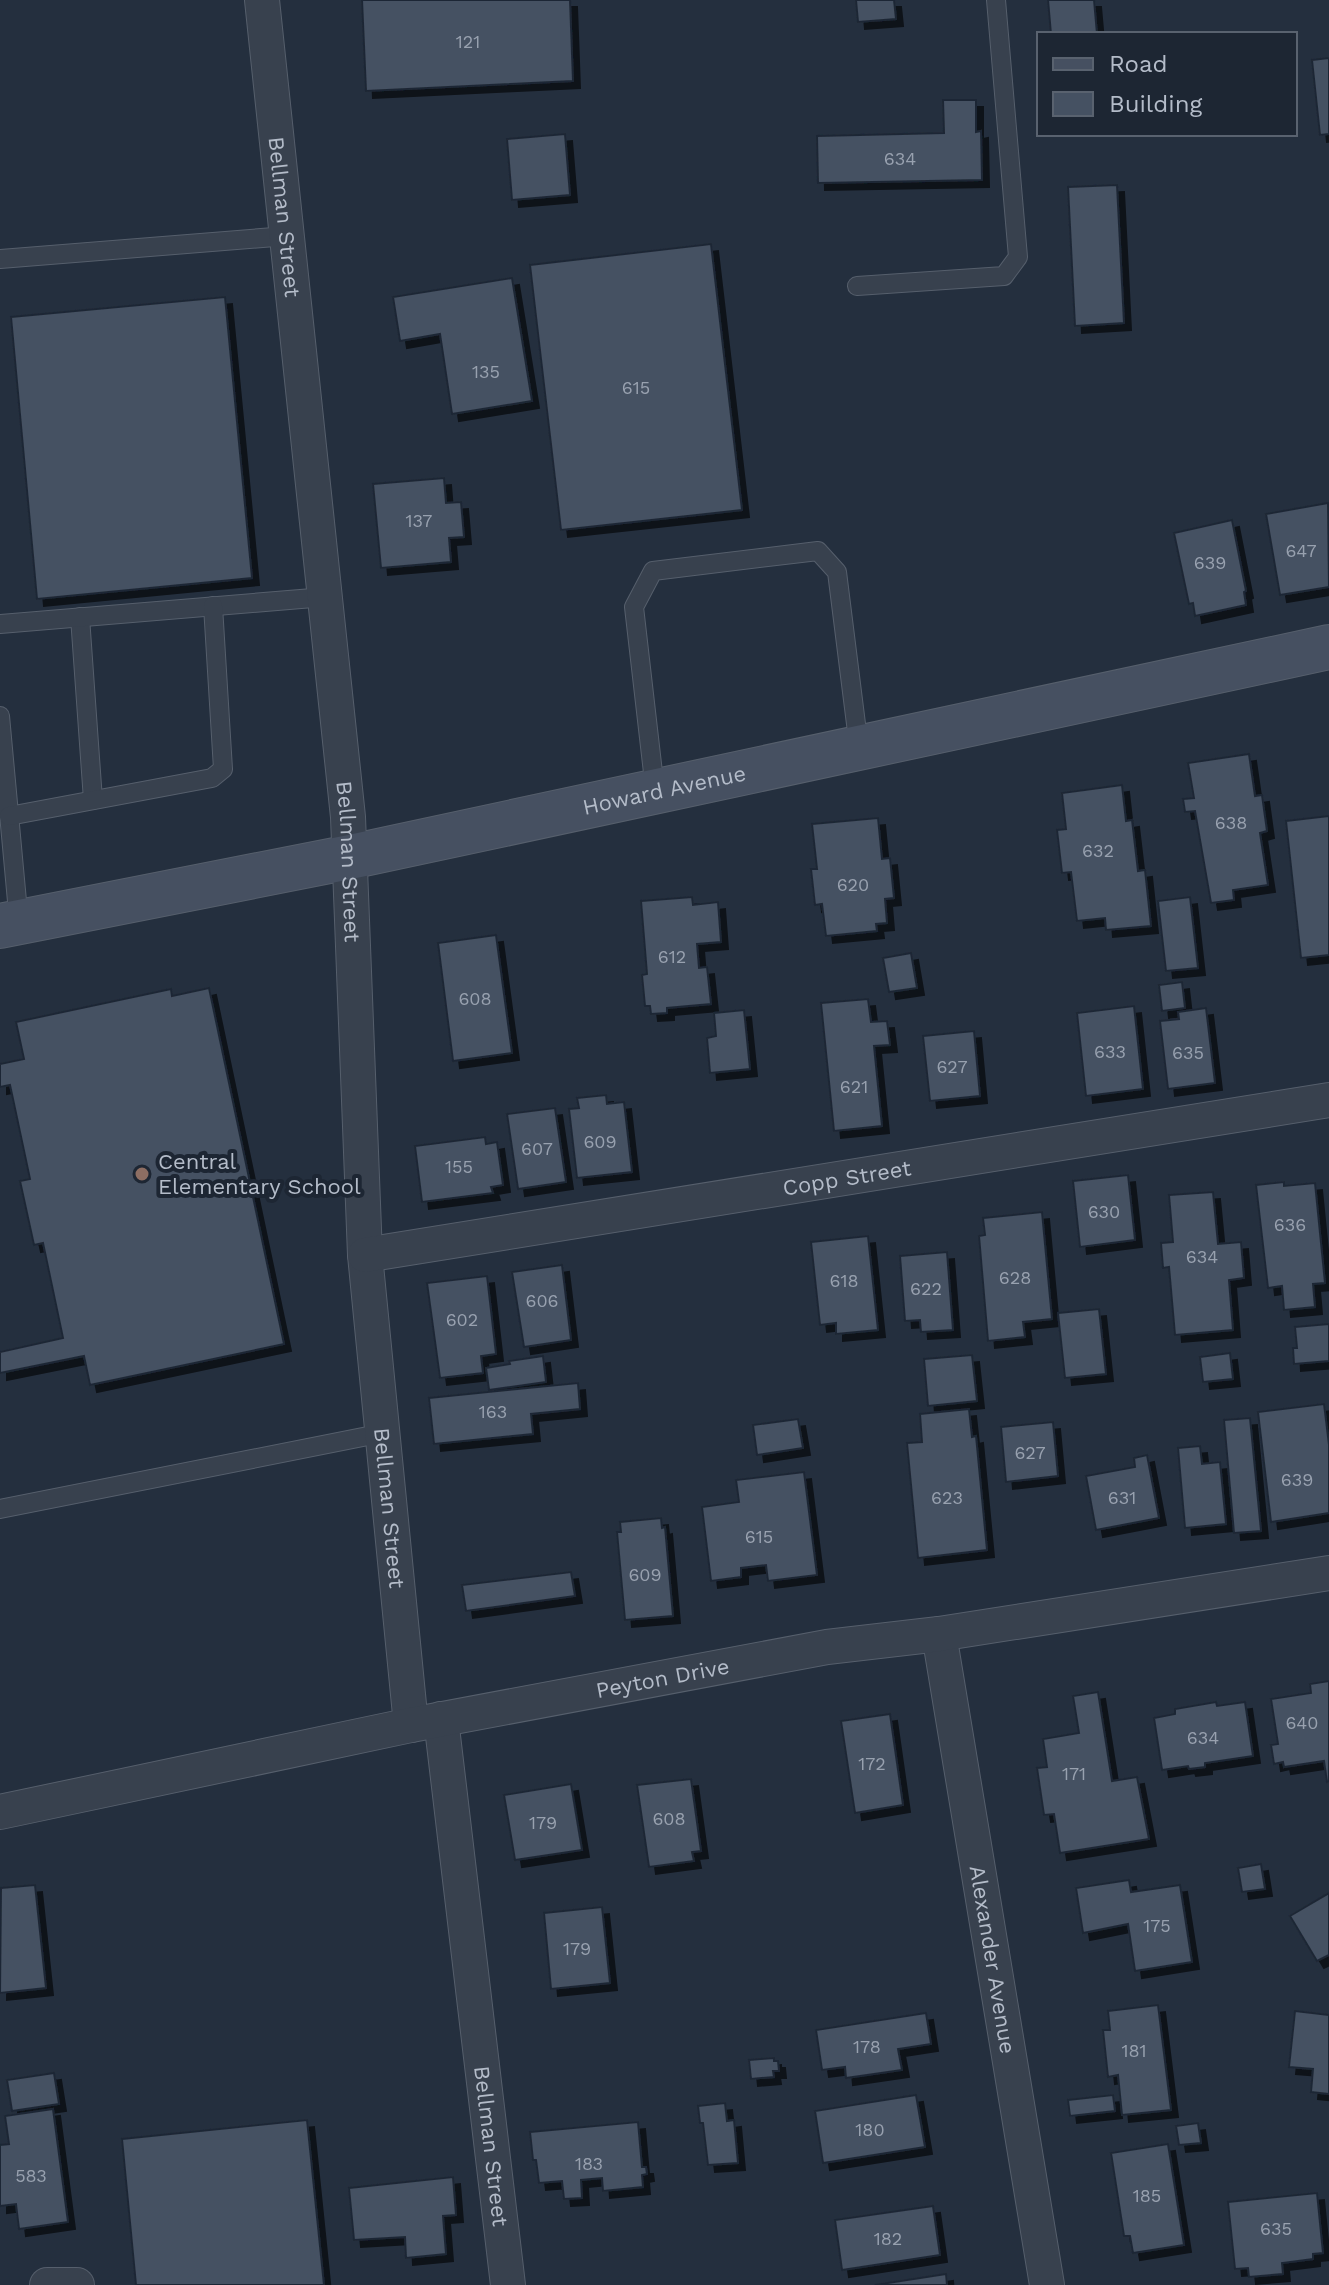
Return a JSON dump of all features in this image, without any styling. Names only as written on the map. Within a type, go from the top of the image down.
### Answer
[{"type":"main road","name":"Howard Avenue","points":[[9,925],[350,857],[1329,647]]},
{"type":"street","name":"Bellman Street","points":[[262,0],[348,817],[365,1255],[383,1433],[508,2285]]},
{"type":"street","name":"Copp Street","points":[[365,1255],[1329,1100]]},
{"type":"street","name":"Peyton Drive","points":[[0,1812],[426,1722],[827,1647],[939,1634],[1329,1573]]},
{"type":"street","name":"Alexander Avenue","points":[[939,1634],[1047,2285]]},
{"type":"street","points":[[47,2285],[77,2285]]},
{"type":"lane","points":[[857,286],[1004,276],[1018,257],[996,0]]},
{"type":"lane","points":[[0,259],[287,236]]},
{"type":"lane","points":[[655,790],[634,607],[653,571],[818,551],[837,572],[859,748]]},
{"type":"lane","points":[[0,624],[325,597]]},
{"type":"lane","points":[[9,816],[212,778],[223,769],[213,606]]},
{"type":"lane","points":[[80,617],[93,800]]},
{"type":"lane","points":[[0,716],[9,816],[9,925]]},
{"type":"lane","points":[[0,1509],[383,1433]]},
{"type":"building","points":[[362,0],[570,0],[573,81],[366,91]]},
{"type":"building","points":[[856,0],[894,0],[896,19],[858,22]]},
{"type":"building","points":[[1048,0],[1094,0],[1097,32],[1051,32]]},
{"type":"building","points":[[1329,58],[1329,134],[1320,135],[1312,60]]},
{"type":"building","points":[[943,100],[976,100],[976,132],[981,131],[982,180],[818,183],[817,136],[944,133]]},
{"type":"building","points":[[565,134],[570,195],[512,200],[507,139]]},
{"type":"building","points":[[1117,185],[1124,323],[1075,326],[1068,187]]},
{"type":"building","points":[[711,244],[742,510],[561,530],[530,265]]},
{"type":"building","points":[[512,278],[532,401],[452,414],[440,334],[400,341],[393,297]]},
{"type":"building","points":[[225,297],[252,578],[37,599],[11,317]]},
{"type":"building","points":[[444,478],[446,503],[461,502],[464,537],[449,538],[451,562],[381,568],[373,484]]},
{"type":"building","points":[[1328,503],[1329,587],[1280,595],[1266,514]]},
{"type":"building","points":[[1232,520],[1246,605],[1195,616],[1193,603],[1189,604],[1174,533]]},
{"type":"building","points":[[1249,754],[1255,796],[1262,795],[1267,831],[1260,833],[1268,885],[1233,890],[1234,900],[1211,903],[1195,811],[1185,812],[1183,799],[1194,798],[1188,763]]},
{"type":"building","points":[[1122,785],[1126,821],[1132,820],[1138,871],[1145,870],[1151,926],[1106,930],[1105,918],[1077,921],[1071,872],[1062,873],[1057,830],[1066,829],[1062,793]]},
{"type":"building","points":[[1329,816],[1329,955],[1301,958],[1286,821]]},
{"type":"building","points":[[878,818],[882,859],[890,858],[894,898],[885,899],[887,923],[876,924],[877,931],[826,936],[822,904],[815,905],[811,869],[817,869],[812,824]]},
{"type":"building","points":[[692,897],[693,905],[718,902],[721,942],[697,944],[699,968],[707,967],[711,1004],[667,1008],[667,1013],[651,1014],[650,1006],[645,1006],[642,975],[647,974],[641,901]]},
{"type":"building","points":[[1190,897],[1198,968],[1166,971],[1158,901]]},
{"type":"building","points":[[496,935],[512,1053],[453,1061],[438,943]]},
{"type":"building","points":[[911,953],[917,988],[889,992],[883,958]]},
{"type":"building","points":[[1182,982],[1185,1008],[1162,1011],[1159,985]]},
{"type":"building","points":[[209,988],[284,1344],[90,1385],[84,1356],[0,1373],[0,1352],[63,1338],[43,1243],[34,1245],[20,1181],[30,1179],[10,1085],[0,1087],[0,1064],[24,1059],[16,1022],[171,989],[172,996]]},
{"type":"building","points":[[868,999],[871,1022],[887,1021],[890,1045],[874,1046],[882,1126],[834,1131],[821,1003]]},
{"type":"building","points":[[1134,1006],[1143,1089],[1086,1096],[1077,1013]]},
{"type":"building","points":[[1206,1008],[1215,1083],[1168,1089],[1160,1021],[1179,1019],[1178,1012]]},
{"type":"building","points":[[744,1010],[750,1069],[710,1073],[707,1038],[716,1036],[714,1013]]},
{"type":"building","points":[[974,1031],[980,1096],[930,1101],[923,1036]]},
{"type":"building","points":[[606,1095],[607,1104],[624,1102],[632,1172],[577,1178],[569,1109],[579,1108],[577,1098]]},
{"type":"building","points":[[555,1108],[566,1182],[518,1189],[507,1114]]},
{"type":"building","points":[[485,1137],[486,1144],[497,1142],[503,1185],[491,1187],[493,1193],[422,1202],[415,1146]]},
{"type":"building","points":[[1128,1175],[1135,1240],[1080,1247],[1073,1181]]},
{"type":"building","points":[[1284,1182],[1284,1186],[1315,1183],[1325,1283],[1313,1284],[1315,1307],[1284,1310],[1282,1286],[1268,1288],[1256,1185]]},
{"type":"building","points":[[1213,1192],[1218,1244],[1241,1242],[1244,1278],[1229,1280],[1233,1330],[1175,1335],[1169,1267],[1163,1268],[1161,1243],[1173,1242],[1169,1195]]},
{"type":"building","points":[[1042,1212],[1052,1319],[1023,1322],[1025,1337],[988,1341],[979,1236],[985,1235],[983,1218]]},
{"type":"building","points":[[868,1236],[878,1330],[836,1334],[836,1323],[820,1325],[811,1242]]},
{"type":"building","points":[[947,1252],[953,1330],[921,1332],[920,1320],[905,1321],[900,1256]]},
{"type":"building","points":[[562,1265],[571,1340],[524,1347],[512,1272]]},
{"type":"building","points":[[487,1276],[496,1354],[481,1356],[483,1373],[440,1378],[427,1283]]},
{"type":"building","points":[[1099,1309],[1106,1374],[1065,1378],[1058,1313]]},
{"type":"building","points":[[1329,1324],[1329,1361],[1294,1364],[1293,1348],[1297,1348],[1295,1327]]},
{"type":"building","points":[[1230,1353],[1233,1379],[1203,1382],[1200,1357]]},
{"type":"building","points":[[972,1355],[977,1401],[928,1406],[924,1359]]},
{"type":"building","points":[[543,1356],[546,1382],[489,1390],[486,1368]]},
{"type":"building","points":[[578,1383],[580,1409],[531,1414],[533,1434],[434,1444],[429,1398]]},
{"type":"building","points":[[1324,1404],[1329,1445],[1329,1513],[1271,1522],[1258,1412]]},
{"type":"building","points":[[969,1409],[972,1437],[976,1436],[987,1550],[918,1558],[907,1443],[922,1442],[920,1414]]},
{"type":"building","points":[[1250,1418],[1261,1531],[1234,1533],[1224,1420]]},
{"type":"building","points":[[798,1419],[803,1448],[757,1455],[753,1425]]},
{"type":"building","points":[[1053,1422],[1058,1476],[1006,1482],[1001,1427]]},
{"type":"building","points":[[1200,1446],[1202,1464],[1220,1462],[1226,1524],[1185,1528],[1178,1448]]},
{"type":"building","points":[[1147,1455],[1159,1518],[1096,1530],[1086,1476],[1135,1467],[1134,1458]]},
{"type":"building","points":[[804,1472],[817,1575],[768,1581],[766,1565],[741,1568],[741,1577],[711,1581],[702,1507],[739,1502],[736,1480]]},
{"type":"building","points":[[661,1518],[662,1528],[665,1527],[673,1616],[625,1620],[617,1532],[621,1532],[620,1522]]},
{"type":"building","points":[[571,1572],[575,1596],[466,1611],[462,1585]]},
{"type":"building","points":[[1329,1681],[1327,1782],[1324,1761],[1284,1767],[1283,1762],[1274,1764],[1271,1745],[1278,1744],[1271,1699],[1311,1693],[1310,1684]]},
{"type":"building","points":[[1098,1692],[1112,1781],[1137,1777],[1149,1839],[1060,1853],[1054,1814],[1044,1815],[1037,1768],[1047,1767],[1043,1739],[1079,1733],[1073,1696]]},
{"type":"building","points":[[1216,1702],[1217,1706],[1245,1702],[1253,1756],[1205,1763],[1205,1767],[1162,1770],[1154,1718],[1175,1714],[1175,1709]]},
{"type":"building","points":[[890,1714],[903,1805],[855,1813],[841,1721]]},
{"type":"building","points":[[691,1779],[701,1851],[692,1852],[694,1861],[649,1867],[637,1785]]},
{"type":"building","points":[[571,1784],[582,1850],[515,1860],[504,1795]]},
{"type":"building","points":[[1261,1864],[1265,1889],[1242,1892],[1238,1868]]},
{"type":"building","points":[[1129,1880],[1131,1892],[1180,1885],[1192,1962],[1135,1971],[1128,1924],[1083,1933],[1076,1888]]},
{"type":"building","points":[[35,1885],[46,1988],[0,1993],[1,1888]]},
{"type":"building","points":[[1329,1893],[1329,1955],[1317,1961],[1290,1916]]},
{"type":"building","points":[[602,1907],[610,1983],[551,1989],[544,1913]]},
{"type":"building","points":[[1158,2005],[1171,2110],[1122,2115],[1118,2075],[1108,2077],[1103,2030],[1110,2030],[1108,2011]]},
{"type":"building","points":[[1295,2011],[1329,2015],[1329,2094],[1311,2092],[1313,2069],[1289,2067]]},
{"type":"building","points":[[926,2013],[931,2044],[898,2049],[902,2070],[846,2078],[845,2067],[822,2070],[816,2030]]},
{"type":"building","points":[[774,2058],[778,2061],[779,2071],[773,2071],[774,2077],[751,2079],[749,2060]]},
{"type":"building","points":[[54,2073],[59,2104],[12,2111],[7,2080]]},
{"type":"building","points":[[916,2095],[925,2147],[823,2163],[815,2111]]},
{"type":"building","points":[[1113,2095],[1115,2111],[1070,2116],[1068,2100]]},
{"type":"building","points":[[725,2103],[727,2121],[734,2120],[738,2163],[708,2165],[698,2106]]},
{"type":"building","points":[[53,2109],[68,2222],[19,2229],[16,2204],[0,2206],[0,2145],[9,2144],[5,2116]]},
{"type":"building","points":[[307,2120],[324,2285],[136,2285],[122,2139]]},
{"type":"building","points":[[638,2122],[642,2167],[646,2167],[647,2174],[642,2175],[643,2187],[603,2191],[602,2178],[581,2180],[582,2198],[564,2199],[562,2181],[539,2183],[530,2132]]},
{"type":"building","points":[[1198,2123],[1201,2143],[1179,2145],[1176,2126]]},
{"type":"building","points":[[1168,2144],[1184,2245],[1133,2253],[1130,2236],[1124,2236],[1111,2153]]},
{"type":"building","points":[[453,2177],[456,2215],[443,2216],[446,2254],[406,2258],[405,2237],[354,2240],[349,2188]]},
{"type":"building","points":[[1317,2193],[1323,2253],[1313,2254],[1313,2259],[1282,2263],[1283,2274],[1249,2277],[1248,2268],[1235,2269],[1228,2202]]},
{"type":"building","points":[[933,2206],[940,2255],[842,2270],[835,2220]]},
{"type":"building","points":[[946,2274],[947,2285],[875,2285]]},
{"type":"place","name":"Central Elementary School","points":[[142,1174]]}]
